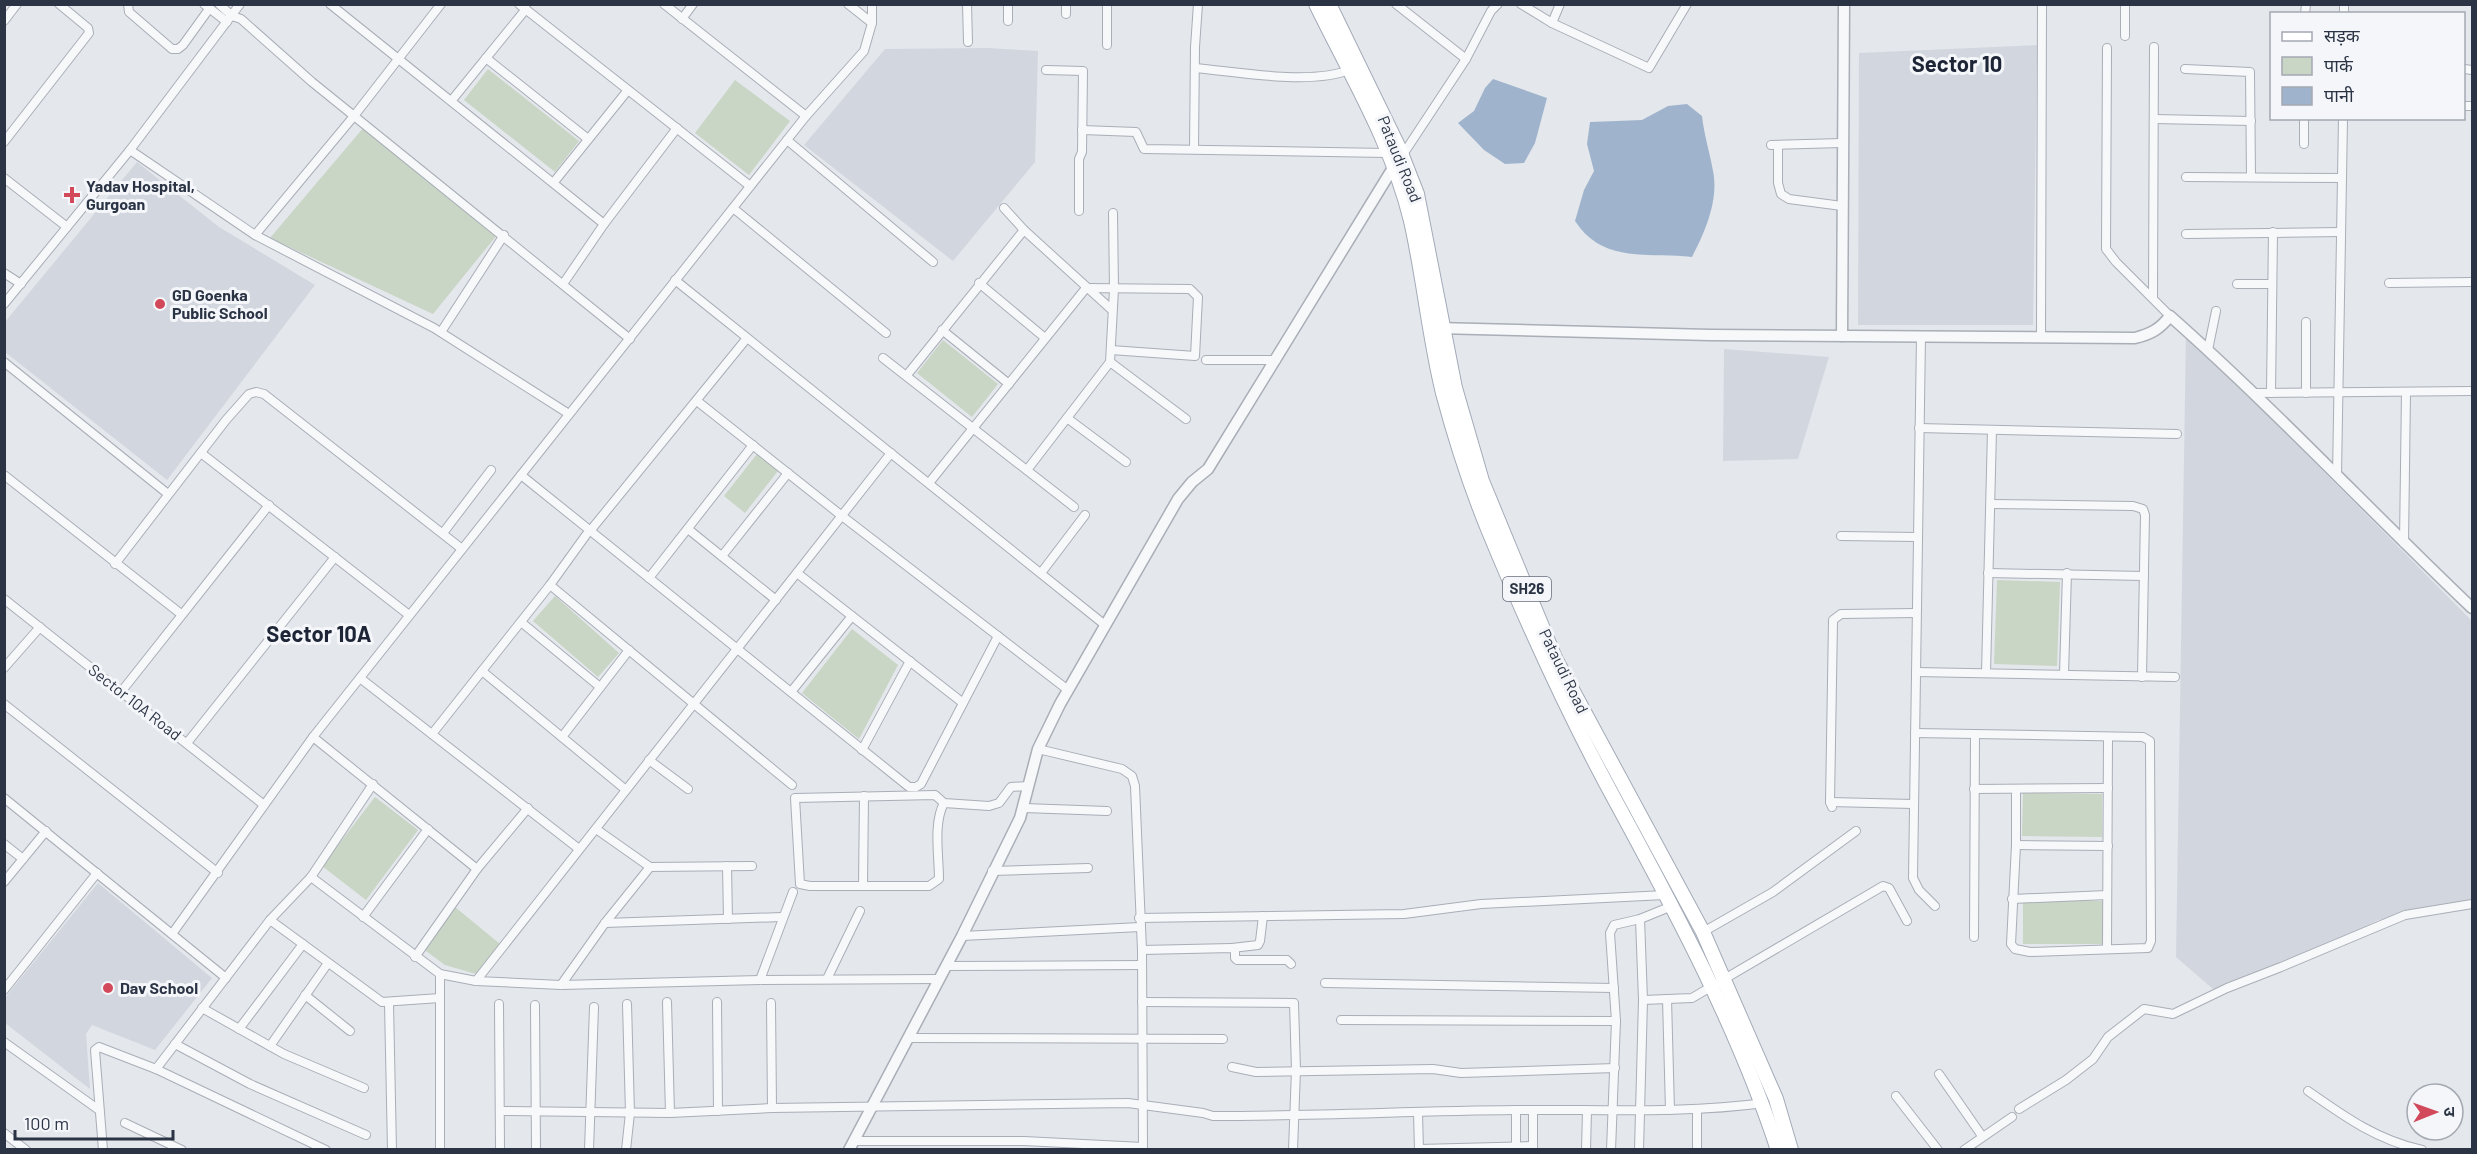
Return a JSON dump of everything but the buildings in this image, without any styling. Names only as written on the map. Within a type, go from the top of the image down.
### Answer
[{"type":"main road","name":"SH26","points":[[1316,4],[1354,68],[1387,153],[1397,161],[1437,328],[1443,392],[1484,519],[1528,626],[1573,706],[1769,1102],[1778,1149]]},
{"type":"main road","name":"Pataudi Road","points":[[1329,4],[1354,68],[1397,161]]},
{"type":"main road","name":"Pataudi Road","points":[[1573,706],[1703,932],[1724,980],[1769,1102],[1791,1149]]},
{"type":"street","points":[[4,21],[17,4]]},
{"type":"street","points":[[4,142],[89,33],[88,28],[59,4]]},
{"type":"street","points":[[128,4],[129,12],[172,49],[178,49],[183,45],[206,7],[229,19],[241,19],[354,116],[630,339]]},
{"type":"street","points":[[219,4],[229,19]]},
{"type":"street","points":[[4,304],[130,150],[240,4]]},
{"type":"street","points":[[255,235],[354,116],[441,4]]},
{"type":"street","points":[[664,4],[806,116]]},
{"type":"street","points":[[682,19],[693,4]]},
{"type":"street","points":[[848,4],[872,23]]},
{"type":"street","points":[[172,934],[218,873],[313,737],[806,116],[864,51],[872,23],[872,4]]},
{"type":"street","points":[[967,4],[968,42]]},
{"type":"street","points":[[1008,4],[1008,21]]},
{"type":"street","points":[[1066,4],[1066,14]]},
{"type":"street","points":[[1107,4],[1107,45]]},
{"type":"street","points":[[1194,149],[1198,4]]},
{"type":"street","points":[[852,1145],[962,936],[1024,808],[1038,749],[1068,690],[1178,499],[1192,482],[1208,469],[1397,161],[1466,59],[1491,12],[1498,4]]},
{"type":"street","points":[[1521,4],[1552,23],[1649,68],[1688,4]]},
{"type":"street","points":[[1552,23],[1560,4]]},
{"type":"street","points":[[1842,336],[1844,4]]},
{"type":"street","points":[[2041,337],[2042,4]]},
{"type":"street","points":[[2125,4],[2125,36]]},
{"type":"street","points":[[336,6],[604,224]]},
{"type":"street","points":[[1400,6],[1466,59]]},
{"type":"street","points":[[452,100],[486,58],[522,7],[750,186]]},
{"type":"street","points":[[2153,297],[2154,47]]},
{"type":"street","points":[[2107,48],[2106,249],[2170,316],[2254,393],[2472,608]]},
{"type":"street","points":[[486,58],[588,139]]},
{"type":"street","points":[[1195,68],[1286,76],[1326,76],[1354,68]]},
{"type":"street","points":[[2185,69],[2250,72],[2251,177]]},
{"type":"street","points":[[1046,70],[1083,71],[1079,211]]},
{"type":"street","points":[[554,182],[628,90]]},
{"type":"street","points":[[2154,118],[2251,121]]},
{"type":"street","points":[[2304,120],[2304,144]]},
{"type":"street","points":[[2337,476],[2343,120]]},
{"type":"street","points":[[563,284],[604,224],[677,128]]},
{"type":"street","points":[[1082,130],[1136,132],[1144,149],[1387,153]]},
{"type":"street","points":[[787,140],[933,262]]},
{"type":"street","points":[[1842,143],[1774,145],[1781,194],[1789,199],[1842,206]]},
{"type":"street","points":[[130,150],[255,235],[441,332],[569,414]]},
{"type":"street","points":[[2186,177],[2342,178]]},
{"type":"street","points":[[4,178],[67,227]]},
{"type":"street","points":[[733,208],[886,333]]},
{"type":"street","points":[[1004,208],[1024,230],[1112,310]]},
{"type":"street","points":[[1027,470],[1110,362],[1114,289],[1113,213]]},
{"type":"street","points":[[907,375],[1024,230]]},
{"type":"street","points":[[2271,393],[2273,232]]},
{"type":"street","points":[[2186,234],[2341,232]]},
{"type":"street","points":[[441,332],[504,236]]},
{"type":"street","points":[[4,273],[21,284]]},
{"type":"street","points":[[675,280],[1105,625]]},
{"type":"street","points":[[2389,283],[2472,282]]},
{"type":"street","points":[[979,283],[1045,338]]},
{"type":"street","points":[[2237,284],[2272,284]]},
{"type":"street","points":[[1086,288],[1190,289],[1198,297],[1195,356],[1111,350]]},
{"type":"street","points":[[929,483],[1086,288]]},
{"type":"street","points":[[2208,350],[2216,312]]},
{"type":"street","points":[[1437,328],[1710,335],[2135,338],[2150,335],[2160,328],[2170,316]]},
{"type":"street","points":[[2306,322],[2306,393]]},
{"type":"street","points":[[942,330],[1009,384]]},
{"type":"street","points":[[1920,336],[1913,878],[1919,890],[1935,906]]},
{"type":"street","points":[[432,734],[550,585],[588,533],[698,401],[747,338]]},
{"type":"street","points":[[883,358],[1074,507]]},
{"type":"street","points":[[1206,360],[1276,360]]},
{"type":"street","points":[[4,362],[168,494]]},
{"type":"street","points":[[1110,362],[1186,418]]},
{"type":"street","points":[[2254,393],[2472,391]]},
{"type":"street","points":[[2404,543],[2406,392]]},
{"type":"street","points":[[115,564],[249,394],[260,393],[462,549]]},
{"type":"street","points":[[698,401],[842,516],[1068,690]]},
{"type":"street","points":[[1067,418],[1126,462]]},
{"type":"street","points":[[1919,429],[2177,434]]},
{"type":"street","points":[[1986,673],[1992,430]]},
{"type":"street","points":[[649,578],[753,445]]},
{"type":"street","points":[[201,453],[410,615]]},
{"type":"street","points":[[476,981],[891,453]]},
{"type":"street","points":[[443,533],[490,470]]},
{"type":"street","points":[[722,556],[788,473]]},
{"type":"street","points":[[4,475],[181,614]]},
{"type":"street","points":[[520,475],[588,533],[649,578],[909,787],[921,784],[998,636]]},
{"type":"street","points":[[1991,504],[2138,507],[2143,509],[2145,515],[2142,676]]},
{"type":"street","points":[[121,692],[269,505]]},
{"type":"street","points":[[1041,573],[1085,515]]},
{"type":"street","points":[[688,529],[776,600]]},
{"type":"street","points":[[1841,536],[1917,537]]},
{"type":"street","points":[[187,743],[335,557]]},
{"type":"street","points":[[797,573],[963,703]]},
{"type":"street","points":[[1988,573],[2144,576]]},
{"type":"street","points":[[2064,674],[2067,573]]},
{"type":"street","points":[[550,585],[792,784]]},
{"type":"street","name":"Sector 10A Road","points":[[4,599],[264,806]]},
{"type":"street","points":[[1913,804],[1831,805],[1833,620],[1841,614],[1916,613]]},
{"type":"street","points":[[791,692],[852,616]]},
{"type":"street","points":[[521,622],[600,687]]},
{"type":"street","points":[[4,668],[40,627]]},
{"type":"street","points":[[562,737],[629,650]]},
{"type":"street","points":[[862,750],[910,661]]},
{"type":"street","points":[[482,671],[626,790]]},
{"type":"street","points":[[1916,672],[2175,677]]},
{"type":"street","points":[[360,678],[579,849]]},
{"type":"street","points":[[4,704],[218,873]]},
{"type":"street","points":[[1915,733],[2147,738],[2151,744],[2151,941],[2148,948],[2030,952],[2015,948],[2011,944],[2016,845],[2016,789]]},
{"type":"street","points":[[1974,937],[1975,734]]},
{"type":"street","points":[[313,737],[477,869]]},
{"type":"street","points":[[2107,949],[2109,737]]},
{"type":"street","points":[[852,1145],[1024,1141],[1143,1148],[1142,950],[1135,786],[1132,776],[1122,769],[1038,749]]},
{"type":"street","points":[[649,760],[688,789]]},
{"type":"street","points":[[156,1069],[270,920],[311,877],[373,784]]},
{"type":"street","points":[[944,803],[940,810],[939,879],[929,886],[810,886],[800,884],[795,798],[935,795],[944,803],[989,806],[999,803],[1011,787],[1028,786]]},
{"type":"street","points":[[1974,789],[2108,788]]},
{"type":"street","points":[[863,886],[864,796]]},
{"type":"street","points":[[4,798],[226,978]]},
{"type":"street","points":[[415,957],[477,869],[528,808]]},
{"type":"street","points":[[1024,808],[1107,811]]},
{"type":"street","points":[[363,917],[428,829]]},
{"type":"street","points":[[596,829],[650,867],[752,866]]},
{"type":"street","points":[[4,882],[46,831]]},
{"type":"street","points":[[1703,932],[1773,892],[1856,831]]},
{"type":"street","points":[[4,844],[23,859]]},
{"type":"street","points":[[2016,845],[2108,846]]},
{"type":"street","points":[[727,866],[728,919]]},
{"type":"street","points":[[561,985],[605,923],[650,867]]},
{"type":"street","points":[[993,872],[1088,868]]},
{"type":"street","points":[[4,990],[97,873]]},
{"type":"street","points":[[311,877],[440,974],[476,981],[561,985],[760,980],[939,979]]},
{"type":"street","points":[[1643,1000],[1692,998],[1883,886],[1889,888],[1907,921]]},
{"type":"street","points":[[760,980],[793,892]]},
{"type":"street","points":[[2012,899],[2107,896]]},
{"type":"street","points":[[962,936],[1140,922],[1263,916],[1404,914],[1481,904],[1669,901]]},
{"type":"street","points":[[1611,1149],[1616,1020],[1609,940],[1611,929],[1617,924],[1640,919],[1669,901]]},
{"type":"street","points":[[2019,1109],[2066,1080],[2092,1059],[2108,1037],[2144,1009],[2173,1014],[2227,988],[2405,915],[2472,904]]},
{"type":"street","points":[[827,979],[860,911]]},
{"type":"street","points":[[1142,950],[1232,948],[1258,945],[1263,916]]},
{"type":"street","points":[[605,923],[782,917]]},
{"type":"street","points":[[1640,919],[1643,1000],[1640,1149]]},
{"type":"street","points":[[270,920],[382,1002],[440,998]]},
{"type":"street","points":[[239,1029],[303,944]]},
{"type":"street","points":[[1232,948],[1235,950],[1236,960],[1287,960],[1291,964]]},
{"type":"street","points":[[270,1047],[328,963]]},
{"type":"street","points":[[946,966],[1142,965]]},
{"type":"street","points":[[440,974],[440,1149]]},
{"type":"street","points":[[1325,982],[1614,988]]},
{"type":"street","points":[[305,995],[350,1031]]},
{"type":"street","points":[[1667,999],[1670,1110]]},
{"type":"street","points":[[668,1002],[670,1113]]},
{"type":"street","points":[[717,1002],[718,1111]]},
{"type":"street","points":[[1142,1002],[1294,1003],[1296,1070],[1293,1149]]},
{"type":"street","points":[[389,1003],[392,1149]]},
{"type":"street","points":[[771,1003],[772,1108]]},
{"type":"street","points":[[499,1004],[500,1149]]},
{"type":"street","points":[[626,1149],[630,1113],[627,1004]]},
{"type":"street","points":[[535,1005],[536,1149]]},
{"type":"street","points":[[589,1149],[594,1007]]},
{"type":"street","points":[[202,1008],[270,1047],[364,1088]]},
{"type":"street","points":[[1341,1020],[1616,1020]]},
{"type":"street","points":[[909,1038],[1223,1039]]},
{"type":"street","points":[[4,1042],[99,1110]]},
{"type":"street","points":[[175,1044],[250,1084],[366,1135]]},
{"type":"street","points":[[103,1149],[97,1047],[102,1046],[326,1149]]},
{"type":"street","points":[[1232,1067],[1256,1072],[1433,1069],[1461,1073],[1615,1068]]},
{"type":"street","points":[[1939,1074],[1982,1136]]},
{"type":"street","points":[[2308,1091],[2352,1122],[2381,1137],[2422,1149]]},
{"type":"street","points":[[1896,1096],[1938,1149]]},
{"type":"street","points":[[501,1111],[670,1113],[772,1108],[1128,1103],[1213,1116],[1293,1117],[1516,1110],[1670,1110],[1769,1102]]},
{"type":"street","points":[[1697,1109],[1697,1149]]},
{"type":"street","points":[[1516,1110],[1516,1147]]},
{"type":"street","points":[[1586,1149],[1587,1110]]},
{"type":"street","points":[[1418,1113],[1419,1149],[1533,1148],[1533,1111]]},
{"type":"street","points":[[1964,1149],[2012,1117]]},
{"type":"street","points":[[125,1123],[182,1149]]},
{"type":"street","points":[[4,1133],[26,1149]]},
{"type":"shaded area","points":[[2037,45],[2033,325],[1858,325],[1859,53]]},
{"type":"shaded area","points":[[987,48],[1038,51],[1035,162],[953,261],[804,145],[885,49]]},
{"type":"shaded area","name":"GD Goenka Public School","points":[[137,162],[219,227],[315,285],[167,480],[5,352],[5,322]]},
{"type":"shaded area","points":[[2186,333],[2472,621],[2472,904],[2378,920],[2285,968],[2213,989],[2176,957]]},
{"type":"shaded area","points":[[1724,349],[1829,357],[1798,459],[1723,461]]},
{"type":"shaded area","name":"Dav School","points":[[98,883],[212,978],[155,1050],[92,1025],[86,1034],[90,1089],[5,1023],[4,999]]},
{"type":"green space","points":[[488,69],[579,141],[555,172],[464,100]]},
{"type":"green space","points":[[735,80],[790,121],[749,175],[695,133]]},
{"type":"green space","points":[[364,127],[497,235],[433,314],[270,238]]},
{"type":"green space","points":[[943,340],[998,384],[972,417],[917,373]]},
{"type":"green space","points":[[757,454],[778,471],[745,513],[724,496]]},
{"type":"green space","points":[[1997,580],[2060,582],[2057,666],[1994,664]]},
{"type":"green space","points":[[555,596],[619,653],[598,677],[533,621]]},
{"type":"green space","points":[[852,629],[898,665],[859,739],[802,693]]},
{"type":"green space","points":[[2023,793],[2102,794],[2102,837],[2022,836]]},
{"type":"green space","points":[[375,797],[418,830],[366,900],[322,866]]},
{"type":"green space","points":[[2023,901],[2103,901],[2103,944],[2023,944]]},
{"type":"green space","points":[[455,907],[500,944],[476,974],[445,965],[422,948]]},
{"type":"water","points":[[1493,79],[1547,98],[1535,143],[1524,163],[1505,164],[1484,150],[1458,123],[1474,111],[1485,88]]},
{"type":"water","points":[[1687,104],[1702,116],[1714,182],[1710,216],[1692,257],[1643,255],[1613,250],[1586,235],[1575,221],[1584,190],[1594,171],[1587,144],[1590,122],[1642,120],[1668,106]]},
{"type":"place","name":"Yadav Hospital, Gurgoan","points":[[72,195]]},
{"type":"place","name":"GD Goenka Public School","points":[[160,304]]},
{"type":"place","name":"Dav School","points":[[108,988]]},
{"type":"district","name":"Sector 10","points":[[1957,64]]},
{"type":"district","name":"Sector 10A","points":[[319,634]]}]
